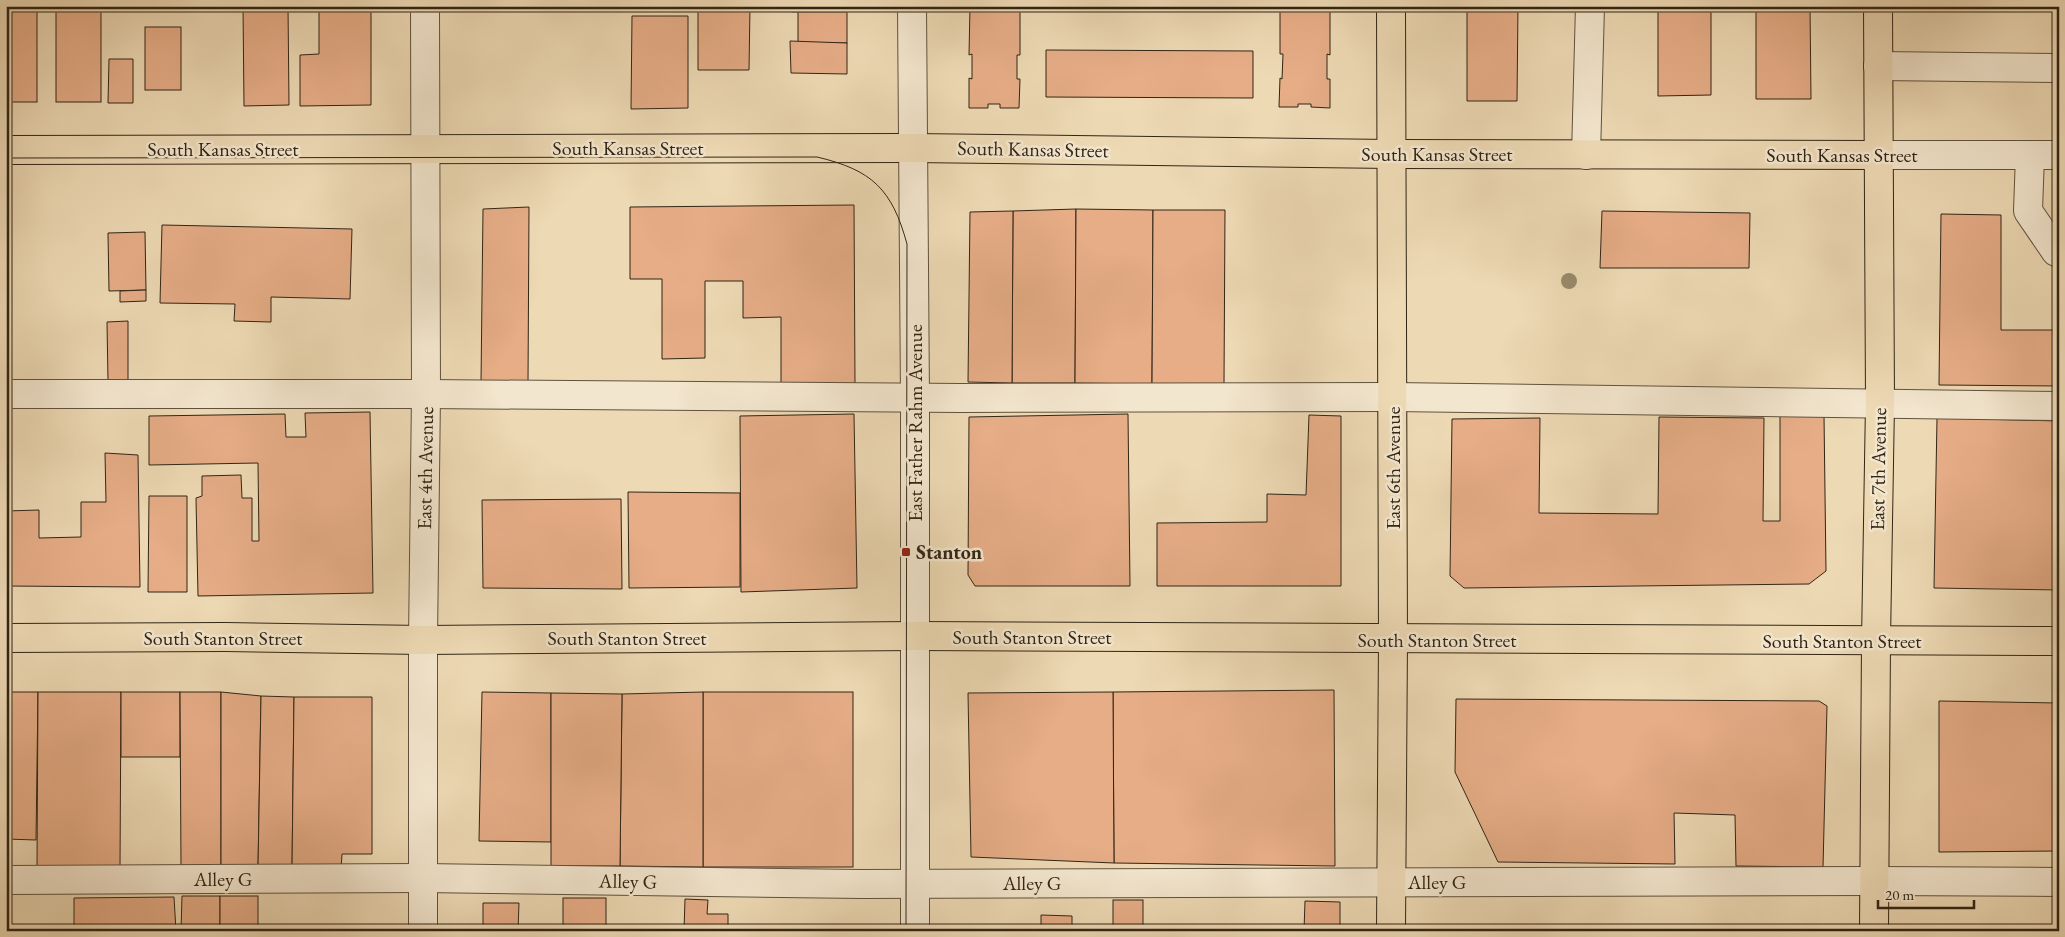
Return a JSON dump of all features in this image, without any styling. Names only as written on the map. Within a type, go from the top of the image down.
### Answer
[{"type":"main road","name":"East 6th Avenue","points":[[1391,6],[1393,397],[1391,931]]},
{"type":"main road","name":"East 7th Avenue","points":[[1874,931],[1880,403],[1878,6]]},
{"type":"main road","name":"South Kansas Street","points":[[6,150],[912,148],[1391,154],[1879,155]]},
{"type":"main road","name":"South Stanton Street","points":[[6,638],[225,637],[423,640],[915,636],[1393,640],[2059,641]]},
{"type":"street","name":"East 4th Avenue","points":[[423,931],[423,640],[426,394],[425,6]]},
{"type":"street","name":"East Father Rahm Avenue","points":[[912,6],[915,398],[915,931]]},
{"type":"street","points":[[1586,155],[1590,6]]},
{"type":"street","points":[[1878,66],[2059,68]]},
{"type":"street","name":"South Kansas Street","points":[[1879,155],[2059,156]]},
{"type":"street","points":[[2030,155],[2028,211],[2056,252],[2059,252]]},
{"type":"street","points":[[6,394],[426,394],[915,398],[1393,397],[2059,406]]},
{"type":"street","name":"Alley G","points":[[6,880],[423,878],[915,883],[2059,882]]},
{"type":"building","points":[[6,6],[37,6],[37,102],[6,102]]},
{"type":"building","points":[[56,6],[101,6],[101,102],[56,102]]},
{"type":"building","points":[[243,6],[288,6],[289,105],[244,106]]},
{"type":"building","points":[[319,6],[371,6],[371,105],[300,106],[300,55],[319,54]]},
{"type":"building","points":[[698,6],[750,6],[749,70],[698,70]]},
{"type":"building","points":[[792,6],[847,6],[847,12],[792,12]]},
{"type":"building","points":[[970,6],[1020,6],[1020,55],[1017,55],[1017,79],[1020,79],[1019,108],[1000,108],[1000,104],[988,104],[988,108],[969,108],[969,78],[972,79],[972,54],[969,55]]},
{"type":"building","points":[[1280,6],[1330,6],[1330,55],[1327,54],[1327,79],[1330,79],[1330,108],[1311,107],[1311,104],[1298,104],[1298,107],[1279,107],[1283,54],[1280,54]]},
{"type":"building","points":[[1467,6],[1518,6],[1517,101],[1467,101]]},
{"type":"building","points":[[1658,6],[1711,6],[1711,95],[1658,96]]},
{"type":"building","points":[[1756,6],[1810,6],[1811,99],[1756,99]]},
{"type":"building","points":[[798,12],[847,12],[847,43],[798,43]]},
{"type":"building","points":[[632,16],[688,16],[688,108],[631,109]]},
{"type":"building","points":[[145,27],[181,27],[181,90],[145,90]]},
{"type":"building","points":[[790,41],[847,43],[847,74],[791,73]]},
{"type":"building","points":[[1046,50],[1253,51],[1253,98],[1046,97]]},
{"type":"building","points":[[109,59],[133,59],[133,103],[108,103]]},
{"type":"building","points":[[854,205],[855,385],[781,386],[781,317],[743,318],[743,281],[705,281],[705,358],[662,359],[662,279],[630,279],[630,207]]},
{"type":"building","points":[[529,207],[528,384],[481,382],[483,209]]},
{"type":"building","points":[[1076,209],[1075,383],[1012,383],[1013,211]]},
{"type":"building","points":[[1076,209],[1153,210],[1152,384],[1075,383]]},
{"type":"building","points":[[1153,210],[1225,210],[1224,384],[1152,384]]},
{"type":"building","points":[[1013,211],[1012,383],[968,382],[970,212]]},
{"type":"building","points":[[1602,211],[1750,213],[1749,268],[1600,268]]},
{"type":"building","points":[[1941,214],[2001,215],[2001,330],[2059,330],[2059,386],[1939,385]]},
{"type":"building","points":[[162,225],[352,229],[350,299],[271,297],[271,322],[234,321],[235,304],[160,303]]},
{"type":"building","points":[[145,232],[146,290],[109,291],[108,233]]},
{"type":"building","points":[[146,290],[146,301],[120,302],[120,291]]},
{"type":"building","points":[[128,321],[128,381],[108,381],[107,322]]},
{"type":"building","points":[[370,412],[373,593],[198,596],[196,498],[202,496],[202,476],[241,475],[242,498],[252,498],[252,541],[259,541],[258,463],[149,465],[149,416],[285,414],[286,437],[306,437],[305,413]]},
{"type":"building","points":[[854,414],[857,588],[741,592],[740,416]]},
{"type":"building","points":[[1128,414],[1130,586],[975,586],[968,575],[969,417]]},
{"type":"building","points":[[1309,415],[1341,416],[1341,586],[1157,586],[1157,523],[1267,522],[1267,494],[1306,495]]},
{"type":"building","points":[[1824,415],[1826,571],[1809,584],[1464,588],[1450,576],[1452,419],[1540,418],[1539,513],[1658,514],[1659,417],[1764,418],[1763,521],[1780,521],[1780,416]]},
{"type":"building","points":[[1937,418],[2059,421],[2056,526],[2059,526],[2059,590],[1934,588]]},
{"type":"building","points":[[105,453],[138,455],[140,587],[6,586],[6,511],[39,510],[39,538],[81,537],[81,502],[106,502]]},
{"type":"building","points":[[628,492],[740,493],[740,587],[629,588]]},
{"type":"building","points":[[149,496],[187,496],[187,592],[148,592]]},
{"type":"building","points":[[621,499],[622,589],[483,588],[482,500]]},
{"type":"building","points":[[1334,690],[1335,866],[1114,863],[1113,692]]},
{"type":"building","points":[[6,692],[38,692],[36,840],[6,839]]},
{"type":"building","points":[[38,692],[121,692],[120,867],[37,867]]},
{"type":"building","points":[[121,692],[180,692],[180,757],[121,757]]},
{"type":"building","points":[[180,692],[221,692],[221,868],[181,868]]},
{"type":"building","points":[[221,692],[261,696],[258,868],[221,868]]},
{"type":"building","points":[[482,692],[551,693],[551,842],[479,841]]},
{"type":"building","points":[[703,692],[853,692],[853,867],[703,867]]},
{"type":"building","points":[[703,692],[703,867],[620,866],[622,694]]},
{"type":"building","points":[[1113,692],[1114,863],[971,857],[968,693]]},
{"type":"building","points":[[551,693],[622,694],[620,866],[551,866]]},
{"type":"building","points":[[261,696],[294,697],[292,869],[258,868]]},
{"type":"building","points":[[294,697],[372,697],[372,854],[342,854],[341,869],[292,869]]},
{"type":"building","points":[[1456,699],[1819,701],[1827,706],[1823,867],[1736,866],[1735,815],[1674,813],[1675,864],[1498,862],[1455,772]]},
{"type":"building","points":[[1939,701],[2059,703],[2059,851],[1939,852]]},
{"type":"building","points":[[182,896],[220,896],[220,931],[181,931]]},
{"type":"building","points":[[220,896],[258,896],[258,931],[220,931]]},
{"type":"building","points":[[174,897],[176,931],[74,931],[74,898]]},
{"type":"building","points":[[563,898],[606,898],[606,931],[563,931]]},
{"type":"building","points":[[685,899],[708,900],[707,914],[728,914],[728,931],[684,931]]},
{"type":"building","points":[[1113,900],[1143,900],[1143,931],[1113,931]]},
{"type":"building","points":[[1305,901],[1340,902],[1340,931],[1304,931]]},
{"type":"building","points":[[483,903],[519,903],[518,931],[483,931]]},
{"type":"building","points":[[1041,915],[1072,916],[1072,931],[1041,931]]},
{"type":"tram line","points":[[6,158],[817,157],[852,168],[877,185],[894,209],[907,244],[906,931]]},
{"type":"place","name":"Stanton","points":[[906,552]]}]
